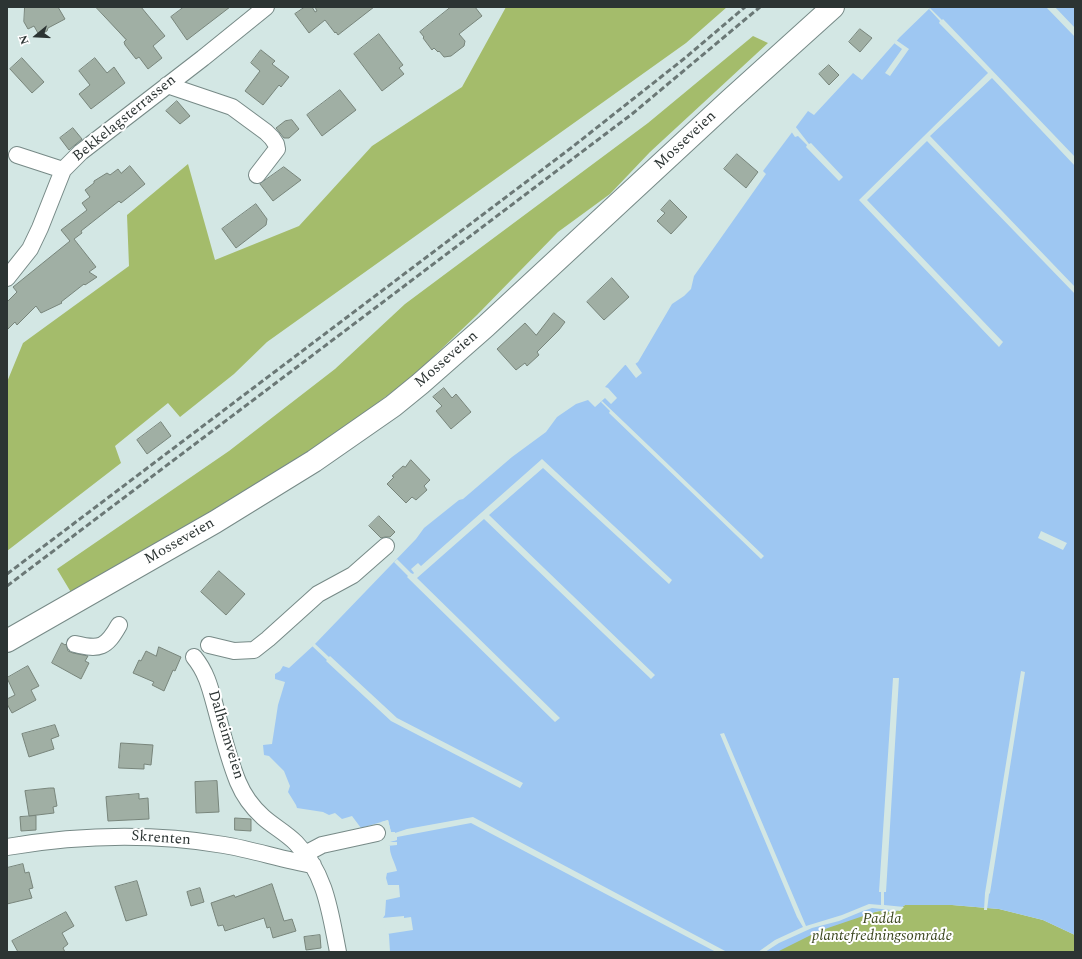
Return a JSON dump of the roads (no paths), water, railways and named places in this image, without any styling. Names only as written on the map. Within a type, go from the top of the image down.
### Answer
[{"type":"highway","name":"Mosseveien","points":[[7,641],[215,522],[314,461],[393,406],[486,326],[730,100],[833,7]]},
{"type":"street","name":"Bekkelagsterrassen","points":[[7,278],[30,249],[63,170],[80,152],[168,85],[266,7]]},
{"type":"street","points":[[168,85],[232,107],[272,138],[277,149],[257,175]]},
{"type":"street","points":[[17,155],[63,170]]},
{"type":"street","points":[[209,644],[234,651],[254,650],[268,640],[318,594],[353,575],[386,546]]},
{"type":"street","points":[[75,644],[93,648],[99,647],[109,640],[119,625]]},
{"type":"street","name":"Dalheimveien","points":[[194,657],[204,671],[224,740],[239,783],[253,805],[263,817],[297,844],[309,859],[323,888],[329,906],[337,952]]},
{"type":"street","points":[[309,859],[322,845],[377,833]]},
{"type":"street","name":"Skrenten","points":[[7,847],[66,839],[139,837],[224,845],[277,856],[294,862],[309,859]]},
{"type":"water","points":[[931,7],[1075,7],[1075,935],[1043,920],[999,909],[952,905],[905,905],[895,912],[878,911],[819,931],[777,952],[390,952],[389,935],[383,918],[385,915],[386,900],[400,897],[399,885],[388,885],[386,878],[387,873],[397,871],[390,852],[390,846],[386,843],[397,840],[395,832],[391,832],[388,820],[361,828],[352,816],[342,819],[335,813],[329,815],[323,812],[297,808],[288,792],[290,786],[284,771],[269,756],[264,755],[263,745],[272,744],[278,705],[285,682],[275,679],[275,674],[280,671],[283,666],[289,668],[314,645],[416,539],[424,528],[459,500],[463,499],[512,457],[546,432],[557,417],[576,404],[588,400],[595,407],[605,398],[611,404],[617,398],[608,388],[605,387],[625,365],[635,364],[638,362],[672,304],[691,289],[694,276],[766,174],[763,171],[808,111],[814,115],[853,73],[862,80],[900,37]]},
{"type":"railway","points":[[7,574],[571,148],[685,58],[745,7]]},
{"type":"railway","points":[[7,586],[632,114],[760,7]]},
{"type":"park label","name":"Padda plantefredningsområde","points":[[882,928]]}]
